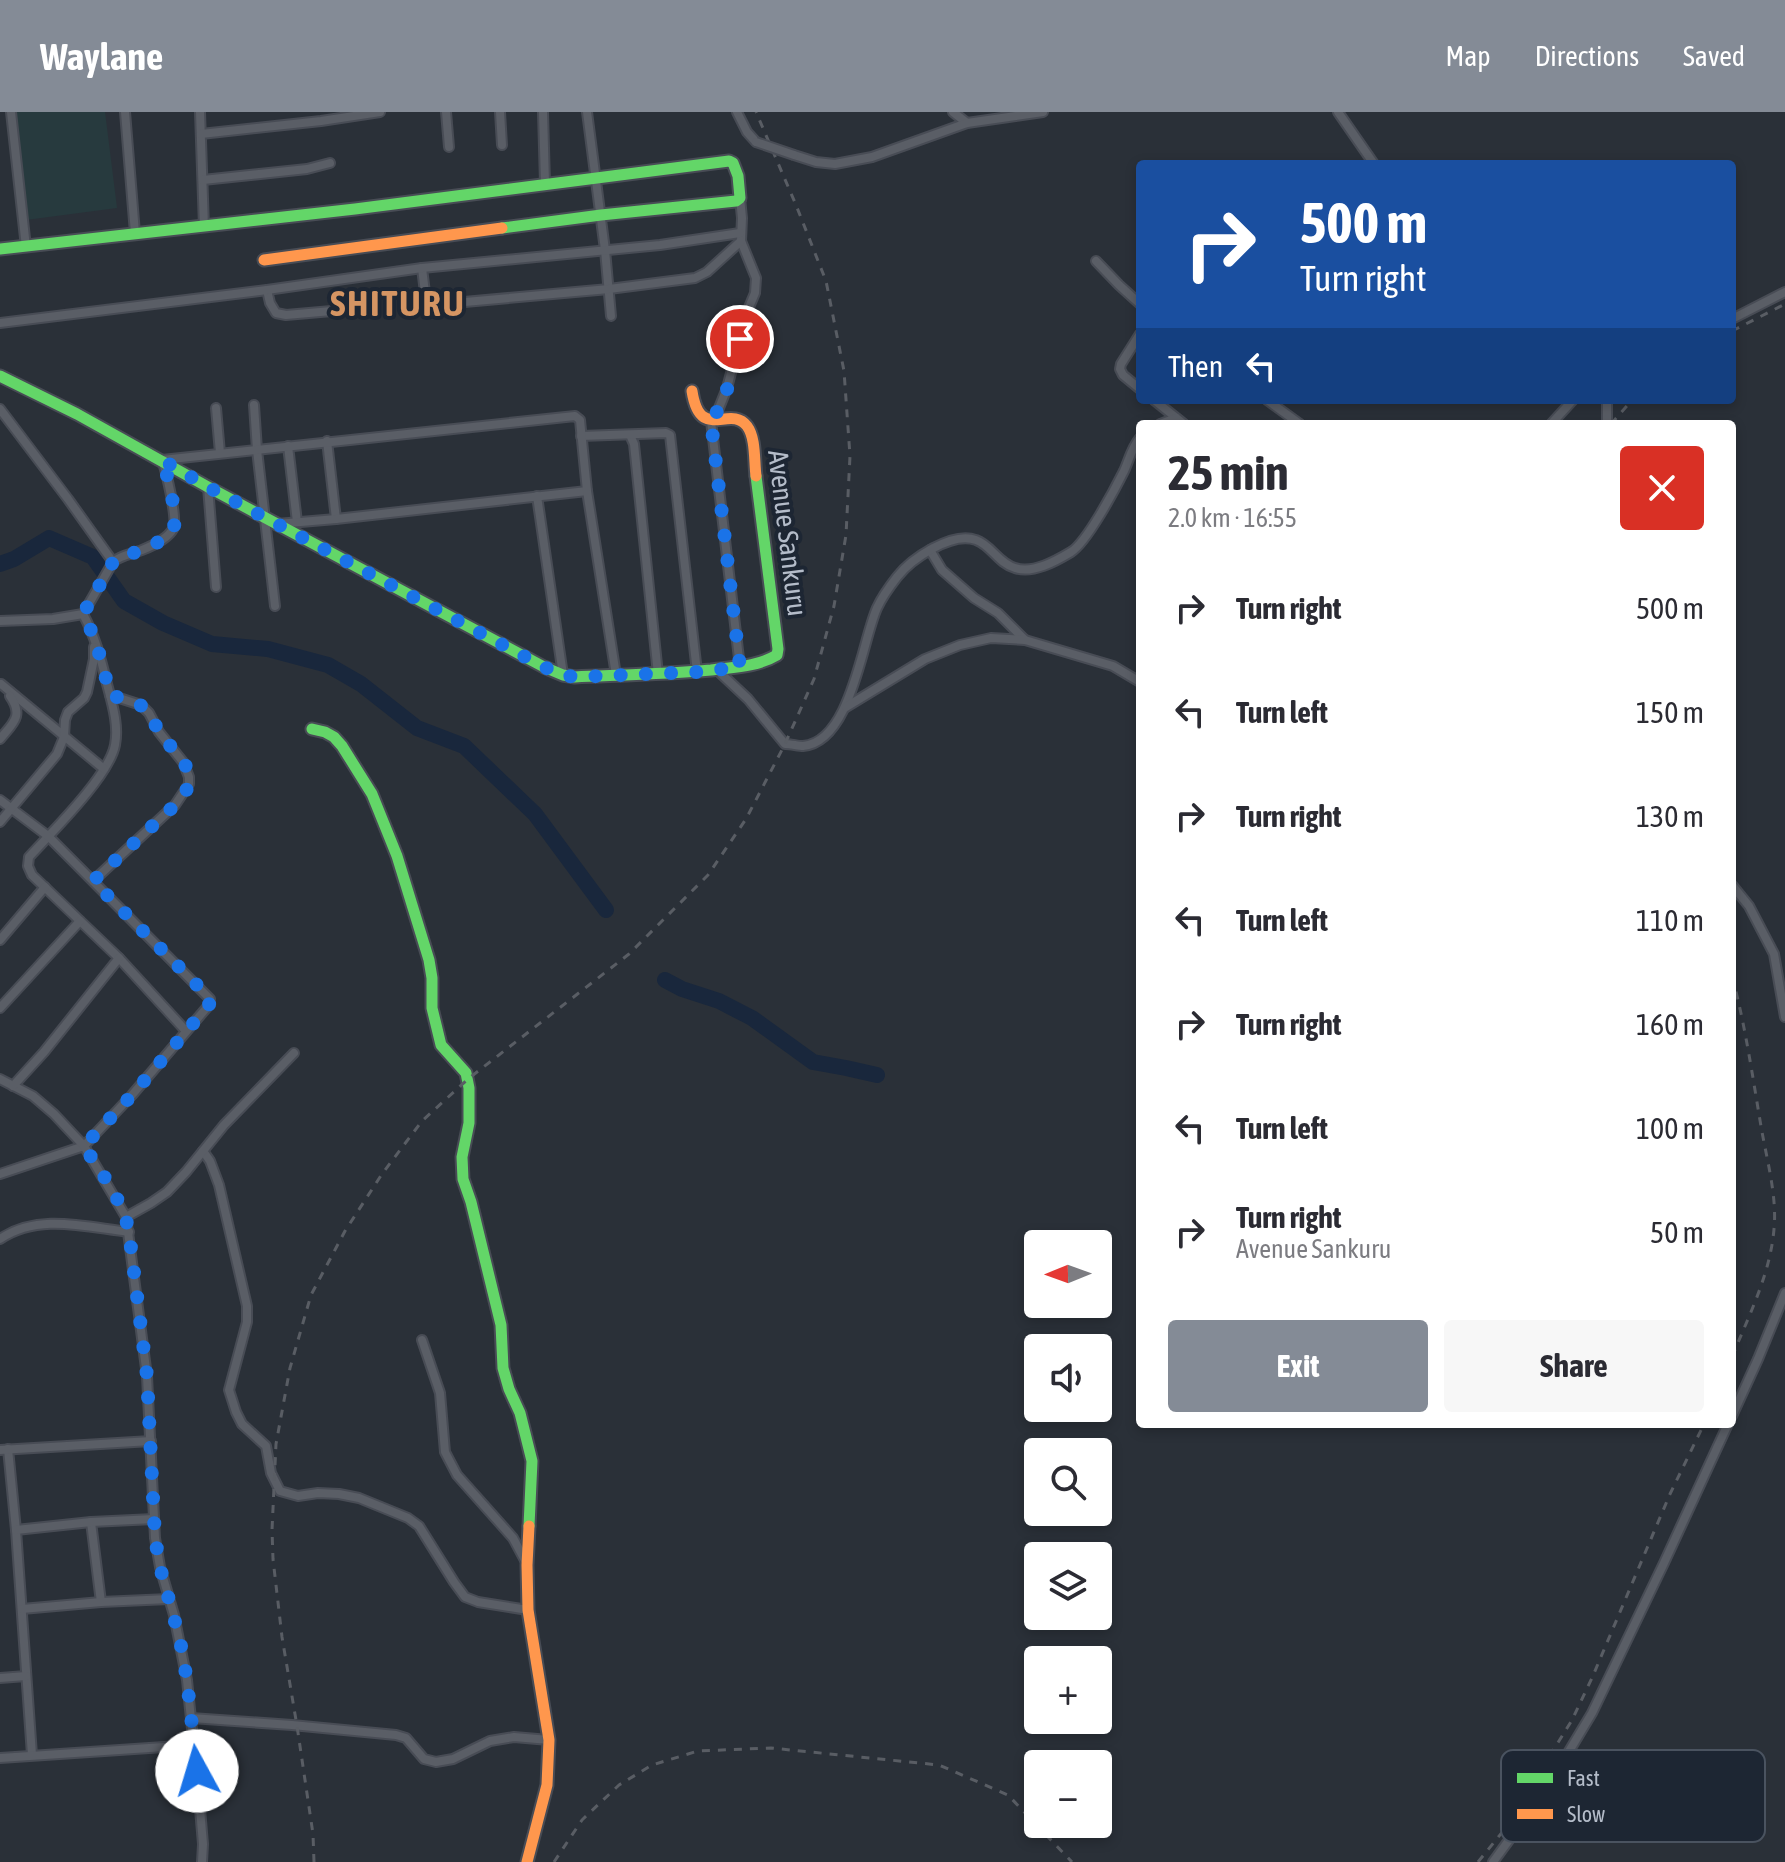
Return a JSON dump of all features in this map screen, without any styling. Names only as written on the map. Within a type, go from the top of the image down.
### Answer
[{"type":"street","points":[[11,112],[26,247]]},
{"type":"street","points":[[125,112],[135,233]]},
{"type":"street","points":[[200,112],[204,227]]},
{"type":"street","points":[[201,134],[380,112]]},
{"type":"street","points":[[446,112],[449,147]]},
{"type":"street","points":[[500,112],[502,145]]},
{"type":"street","points":[[543,112],[545,183]]},
{"type":"street","points":[[587,112],[611,316]]},
{"type":"street","points":[[737,112],[756,142],[816,162],[835,164],[872,157],[967,123],[1043,112]]},
{"type":"street","points":[[953,112],[967,123]]},
{"type":"street","points":[[1338,112],[1371,160]]},
{"type":"street","points":[[0,249],[204,227],[729,161],[733,163],[738,176],[741,237],[756,278],[755,293],[727,388],[711,421],[740,667]]},
{"type":"street","points":[[203,180],[307,169],[330,163]]},
{"type":"street","points":[[264,260],[601,215],[736,201],[740,198]]},
{"type":"street","points":[[0,323],[422,268],[741,237]]},
{"type":"street","points":[[422,268],[426,301],[431,305],[609,289],[695,278],[707,272],[741,237]]},
{"type":"street","points":[[1096,261],[1136,300]]},
{"type":"street","points":[[267,290],[276,313],[286,315],[366,308]]},
{"type":"street","points":[[1736,317],[1785,292]]},
{"type":"street","points":[[1136,340],[1120,369],[1136,386]]},
{"type":"street","name":"Avenue Sankuru","points":[[0,376],[77,414],[544,667],[575,677],[697,672],[740,667],[777,655],[752,442],[743,421],[711,421]]},
{"type":"street","points":[[692,391],[699,414],[711,421]]},
{"type":"street","points":[[1159,404],[1179,420]]},
{"type":"street","points":[[1272,404],[1294,420]]},
{"type":"street","points":[[1555,420],[1569,404]]},
{"type":"street","points":[[254,405],[275,606]]},
{"type":"street","points":[[216,408],[220,453]]},
{"type":"street","points":[[0,409],[113,562]]},
{"type":"street","points":[[83,614],[113,562],[119,557],[144,550],[174,528],[167,474],[162,460],[575,416],[580,420],[587,491],[616,675]]},
{"type":"street","points":[[630,435],[634,444],[658,674]]},
{"type":"street","points":[[581,436],[670,435],[697,672]]},
{"type":"street","points":[[327,441],[336,519]]},
{"type":"street","points":[[716,669],[748,699],[785,744],[805,746],[824,737],[845,708],[877,608],[899,575],[930,550],[943,542],[959,538],[975,539],[1000,561],[1016,569],[1042,567],[1075,550],[1124,469],[1136,442]]},
{"type":"street","points":[[288,446],[297,522]]},
{"type":"street","points":[[208,487],[216,587]]},
{"type":"street","points":[[277,524],[587,491]]},
{"type":"street","points":[[537,496],[563,675]]},
{"type":"street","points":[[930,550],[942,570],[974,598],[998,613],[1025,640]]},
{"type":"street","points":[[0,621],[53,619],[83,614]]},
{"type":"street","points":[[83,614],[100,654],[116,725],[116,742],[104,769],[29,857],[28,866],[32,875],[119,958],[186,1031]]},
{"type":"street","points":[[0,822],[57,754],[64,737],[68,712],[87,692],[94,659],[90,627]]},
{"type":"street","points":[[845,708],[925,659],[960,645],[991,638],[1025,640],[1113,666],[1136,680]]},
{"type":"street","points":[[0,684],[104,769]]},
{"type":"street","points":[[0,684],[13,700],[17,714],[0,739]]},
{"type":"street","points":[[93,881],[175,805],[189,784],[183,762],[159,732],[149,713],[141,705],[110,695]]},
{"type":"street","points":[[312,729],[334,737],[372,794],[397,856],[429,960],[432,1008],[441,1045],[468,1079],[469,1123],[462,1157],[463,1179],[501,1325],[503,1368],[520,1413],[532,1461],[528,1610],[549,1740],[547,1785],[527,1862]]},
{"type":"street","points":[[0,800],[48,836],[210,999],[209,1005],[132,1095],[84,1146],[0,1174]]},
{"type":"street","points":[[0,940],[45,887]]},
{"type":"street","points":[[1736,890],[1749,906],[1774,954],[1785,1017]]},
{"type":"street","points":[[0,1008],[80,921]]},
{"type":"street","points":[[13,1086],[119,958]]},
{"type":"street","points":[[126,1217],[167,1192],[224,1125],[294,1053]]},
{"type":"street","points":[[0,1079],[33,1096],[84,1146],[126,1217],[147,1376],[154,1519],[160,1567],[180,1640],[191,1718],[202,1829],[202,1862]]},
{"type":"street","points":[[203,1151],[219,1185],[247,1306],[247,1322],[229,1390],[242,1424],[266,1446],[271,1473],[280,1491],[298,1496],[318,1493],[359,1498],[408,1518],[419,1526],[465,1597],[528,1610]]},
{"type":"street","points":[[0,1239],[21,1227],[38,1223],[129,1232]]},
{"type":"street","points":[[1736,1407],[1785,1293]]},
{"type":"street","points":[[422,1340],[440,1393],[445,1452],[457,1475],[513,1538],[527,1565]]},
{"type":"street","points":[[1570,1750],[1592,1713],[1726,1428]]},
{"type":"street","points":[[32,1755],[16,1530],[4,1450],[151,1441]]},
{"type":"street","points":[[16,1530],[154,1519]]},
{"type":"street","points":[[91,1522],[101,1602]]},
{"type":"street","points":[[22,1609],[169,1599]]},
{"type":"street","points":[[0,1678],[26,1676]]},
{"type":"street","points":[[191,1718],[385,1733],[406,1738],[424,1759],[436,1762],[453,1759],[490,1741],[514,1737],[549,1740]]},
{"type":"street","points":[[0,1758],[194,1745]]},
{"type":"street","points":[[1493,1862],[1508,1842]]},
{"type":"green space","points":[[12,112],[105,112],[117,208],[26,220]]},
{"type":"waterway","points":[[0,564],[49,538],[93,557],[124,601],[163,623],[212,644],[268,649],[328,665],[361,684],[417,728],[464,746],[535,814],[606,910]]},
{"type":"waterway","points":[[665,980],[752,1018],[813,1062],[877,1075]]},
{"type":"railway","points":[[314,1862],[313,1834],[282,1637],[272,1530],[276,1444],[290,1368],[311,1295],[345,1231],[422,1121],[468,1079],[629,954],[708,875],[746,819],[785,744],[814,679],[834,606],[846,535],[850,456],[844,371],[826,281],[756,112]]},
{"type":"railway","points":[[1736,329],[1785,304]]},
{"type":"railway","points":[[1614,420],[1628,404]]},
{"type":"railway","points":[[1736,994],[1775,1217],[1772,1246],[1763,1279],[1736,1348]]},
{"type":"railway","points":[[1553,1750],[1592,1678],[1670,1494],[1702,1428]]},
{"type":"railway","points":[[554,1862],[582,1820],[619,1785],[652,1765],[698,1751],[771,1748],[939,1765],[1008,1795],[1072,1862]]},
{"type":"railway","points":[[1478,1862],[1501,1834]]},
{"type":"traffic: fast","points":[[0,249],[355,209],[729,161],[733,163],[738,176],[740,198],[736,201],[502,228]]},
{"type":"traffic: fast","points":[[0,376],[77,414],[544,667],[575,677],[711,670],[753,664],[777,655],[756,476]]},
{"type":"traffic: fast","points":[[312,729],[334,737],[372,794],[397,856],[429,960],[432,1008],[441,1045],[466,1073],[469,1123],[462,1157],[463,1179],[501,1325],[503,1368],[520,1413],[532,1461],[529,1526]]},
{"type":"traffic: slow","points":[[264,260],[502,228]]},
{"type":"traffic: slow","points":[[692,391],[696,407],[708,419],[740,420],[747,426],[753,443],[756,476]]},
{"type":"traffic: slow","points":[[527,1862],[547,1785],[549,1740],[528,1610],[529,1526]]},
{"type":"district","name":"SHITURU","points":[[398,303]]},
{"type":"route","points":[[197,1771],[180,1640],[155,1538],[147,1376],[129,1232],[126,1217],[84,1146],[209,1005],[210,999],[206,994],[93,881],[175,805],[186,791],[189,777],[183,762],[159,732],[149,713],[141,705],[110,695],[100,654],[83,614],[113,562],[119,557],[144,550],[174,528],[167,474],[162,460],[563,675],[697,672],[740,667],[711,421],[727,388],[740,339]]}]
